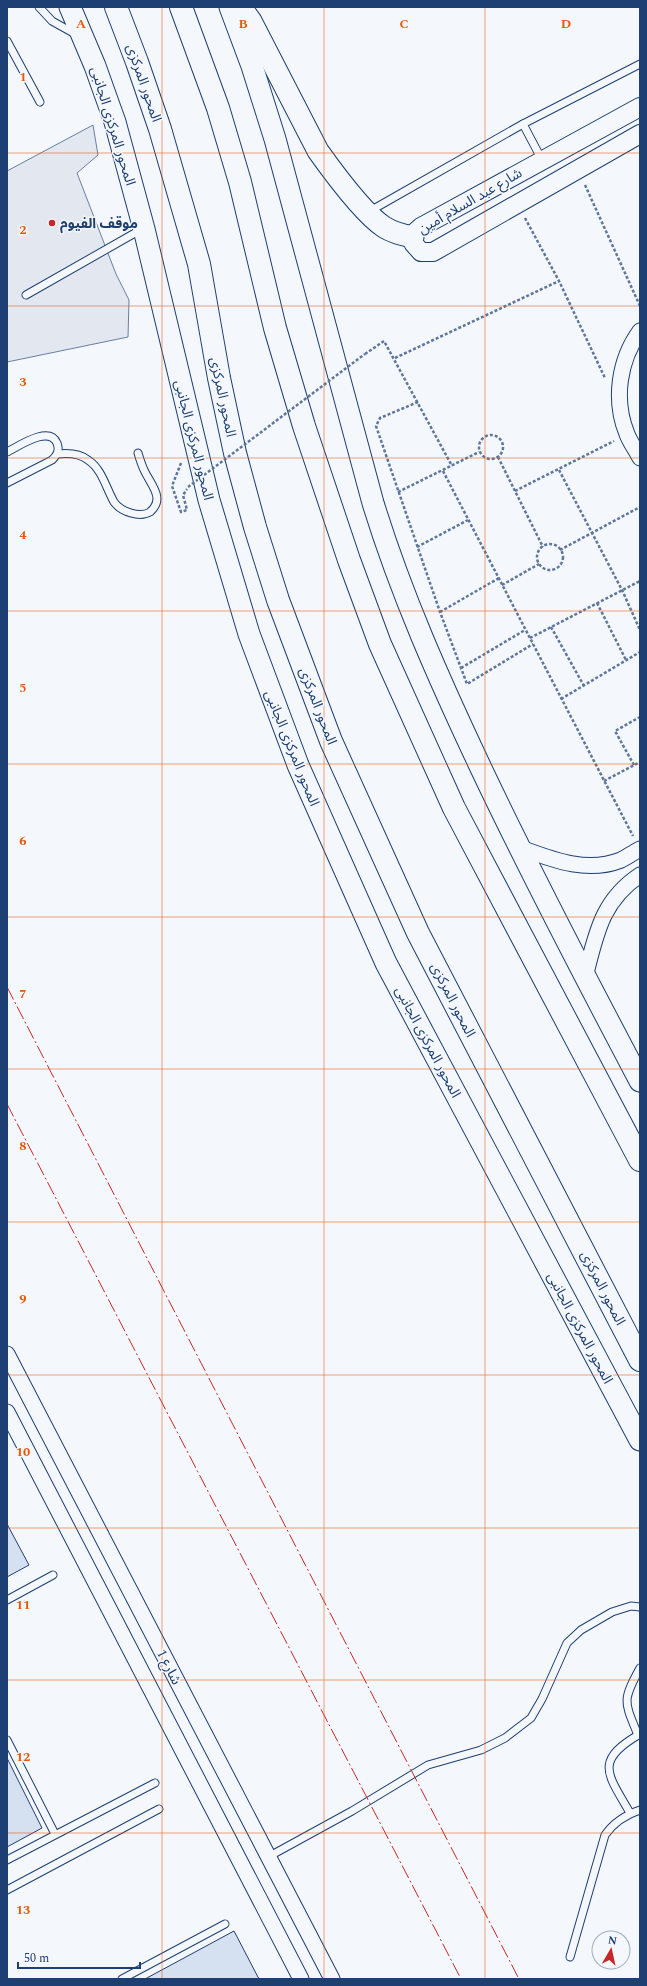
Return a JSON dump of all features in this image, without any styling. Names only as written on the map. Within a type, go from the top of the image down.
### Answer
[{"type":"highway","name":"المحور المركزى","points":[[116,7],[138,62],[160,129],[199,264],[219,378],[235,453],[255,527],[278,600],[330,741],[418,933],[640,1360]]},
{"type":"highway","points":[[181,7],[218,108],[240,182],[275,328],[304,426],[349,560],[380,644],[454,808],[640,1160]]},
{"type":"main road","name":"المحور المركزى الجانبى","points":[[70,7],[84,38],[115,122],[144,229],[209,500],[249,634],[298,766],[386,963],[640,1440]]},
{"type":"main road","points":[[230,7],[252,66],[275,139],[371,496],[391,561],[439,680],[518,847],[640,1081]]},
{"type":"main road","points":[[241,7],[251,21],[318,151],[368,212],[383,226],[402,235],[413,237]]},
{"type":"street","name":"شارع عبد السلام أمين","points":[[640,107],[417,229],[413,237],[413,243],[416,249],[427,253],[433,252],[640,134]]},
{"type":"street","points":[[640,331],[633,341],[623,363],[619,387],[620,411],[627,434],[640,458]]},
{"type":"street","points":[[518,847],[578,866],[600,865],[614,862],[640,849]]},
{"type":"street","points":[[585,977],[603,916],[620,891],[640,875]]},
{"type":"street","name":"شارع 1","points":[[7,1354],[332,1979]]},
{"type":"street","name":"شارع 1","points":[[7,1412],[301,1979]]},
{"type":"lane","points":[[39,7],[62,28],[84,38]]},
{"type":"lane","points":[[7,40],[40,102]]},
{"type":"lane","points":[[368,212],[523,124],[640,64]]},
{"type":"lane","points":[[523,124],[542,160]]},
{"type":"lane","points":[[26,295],[144,229]]},
{"type":"lane","points":[[7,452],[43,435],[50,436],[56,441],[59,447],[58,454],[52,460],[7,483]]},
{"type":"lane","points":[[58,454],[69,453],[88,460],[101,476],[115,504],[131,513],[141,516],[150,512],[158,500],[158,494],[144,470],[138,453]]},
{"type":"lane","points":[[7,1600],[53,1576]]},
{"type":"lane","points":[[268,1857],[428,1765],[482,1750],[506,1738],[531,1718],[542,1699],[567,1643],[581,1630],[612,1612],[631,1606],[640,1607]]},
{"type":"lane","points":[[630,1813],[609,1776],[608,1763],[613,1753],[639,1735],[627,1708],[628,1692],[640,1668]]},
{"type":"lane","points":[[7,1740],[56,1834]]},
{"type":"lane","points":[[7,1860],[155,1783]]},
{"type":"lane","points":[[7,1890],[159,1809]]},
{"type":"lane","points":[[570,1957],[605,1835],[612,1824],[630,1813],[640,1810]]},
{"type":"lane","points":[[122,1979],[225,1924]]},
{"type":"path","points":[[577,169],[640,306]]},
{"type":"path","points":[[517,203],[559,282],[607,382]]},
{"type":"path","points":[[395,358],[559,282]]},
{"type":"path","points":[[172,486],[181,512],[187,510],[183,495],[188,487],[364,354],[384,341],[395,358],[452,466]]},
{"type":"path","points":[[418,402],[380,418],[376,424],[417,548],[467,684],[533,644]]},
{"type":"path","points":[[515,491],[559,470],[627,434]]},
{"type":"path","points":[[479,452],[480,441],[483,437],[494,435],[499,437],[503,447],[498,457]]},
{"type":"path","points":[[398,492],[479,452]]},
{"type":"path","points":[[479,452],[487,458],[498,457]]},
{"type":"path","points":[[498,457],[543,547]]},
{"type":"path","points":[[559,470],[622,590],[640,630]]},
{"type":"path","points":[[443,471],[640,849]]},
{"type":"path","points":[[560,550],[640,507]]},
{"type":"path","points":[[417,548],[468,520]]},
{"type":"path","points":[[552,545],[560,550],[562,560],[557,568],[547,570],[539,564],[537,558],[538,551],[543,547],[552,545]]},
{"type":"path","points":[[502,584],[539,564]]},
{"type":"path","points":[[440,612],[498,578]]},
{"type":"path","points":[[530,638],[640,581]]},
{"type":"path","points":[[597,603],[626,660]]},
{"type":"path","points":[[551,627],[584,686]]},
{"type":"path","points":[[461,668],[525,630]]},
{"type":"path","points":[[561,699],[640,652]]},
{"type":"path","points":[[634,766],[615,731],[640,717]]},
{"type":"path","points":[[604,781],[640,762]]},
{"type":"shaded area","name":"موقف الفيوم","points":[[93,125],[98,155],[77,173],[116,274],[129,300],[128,337],[7,362],[7,171]]},
{"type":"building","points":[[7,1524],[29,1565],[7,1577]]},
{"type":"building","points":[[7,1758],[42,1828],[7,1847]]},
{"type":"building","points":[[234,1931],[259,1979],[145,1979]]},
{"type":"power","points":[[7,987],[519,1979]]},
{"type":"power","points":[[7,1104],[461,1979]]},
{"type":"place","name":"موقف الفيوم","points":[[52,223]]}]
